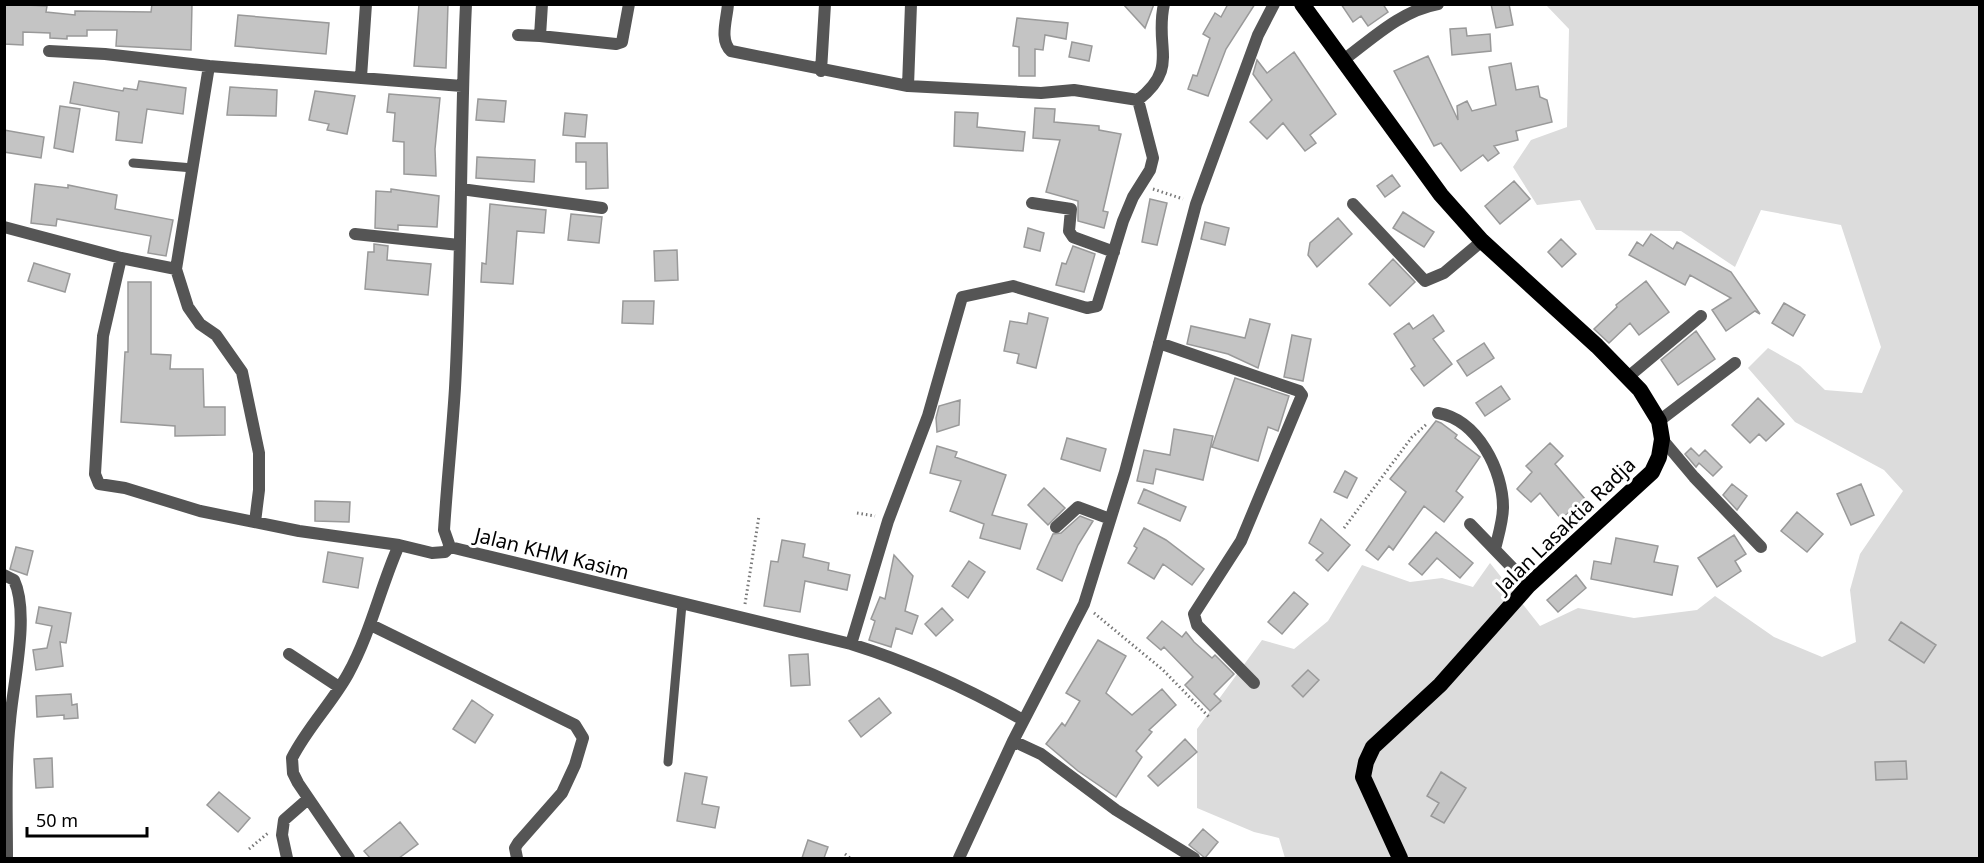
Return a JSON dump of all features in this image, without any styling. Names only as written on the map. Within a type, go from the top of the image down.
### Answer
[{"type":"highway","name":"Jalan Lasaktia Radja","points":[[1302,4],[1441,195],[1482,241],[1628,377],[1659,421],[1662,439],[1659,457],[1652,472],[1529,585],[1440,685],[1373,747],[1363,777],[1366,789],[1400,858]]},
{"type":"street","points":[[361,76],[366,4]]},
{"type":"street","name":"Jalan KHM Kasim","points":[[466,4],[455,388],[444,530],[450,547],[851,644],[904,660],[1023,720]]},
{"type":"street","points":[[540,36],[542,4]]},
{"type":"street","points":[[518,35],[616,44],[622,42],[629,4]]},
{"type":"street","points":[[728,4],[724,38],[726,46],[731,51],[821,71],[908,86],[1041,93],[1074,90],[1138,100],[1155,87],[1162,75],[1164,4]]},
{"type":"street","points":[[821,71],[825,4]]},
{"type":"street","points":[[908,86],[911,4]]},
{"type":"street","points":[[959,858],[1023,720],[1084,604],[1110,519],[1196,204],[1258,35],[1274,4]]},
{"type":"street","points":[[1342,61],[1397,20],[1411,12],[1438,4]]},
{"type":"street","points":[[49,51],[462,86]]},
{"type":"street","points":[[209,66],[176,269],[188,307],[200,324],[216,335],[242,372],[259,453],[259,490],[255,522]]},
{"type":"street","points":[[851,644],[888,521],[928,416],[962,297],[1013,286],[1092,308],[1099,303],[1123,220],[1140,184],[1150,170],[1153,158],[1138,100]]},
{"type":"street","points":[[462,189],[602,208]]},
{"type":"street","points":[[1032,203],[1071,209],[1069,231],[1073,237],[1114,252]]},
{"type":"street","points":[[1353,204],[1425,281],[1444,273],[1482,241]]},
{"type":"street","points":[[4,227],[121,258],[176,269]]},
{"type":"street","points":[[355,234],[459,245]]},
{"type":"street","points":[[121,258],[103,336],[96,480],[104,485],[125,488],[200,511],[255,522],[436,553],[445,552],[450,547]]},
{"type":"street","points":[[1628,377],[1701,316]]},
{"type":"street","points":[[1159,343],[1299,391],[1302,395],[1241,541],[1194,614],[1197,625],[1254,683]]},
{"type":"street","points":[[1659,421],[1735,363]]},
{"type":"street","points":[[1438,413],[1451,417],[1470,430],[1497,469],[1503,511],[1496,549]]},
{"type":"street","points":[[1662,439],[1694,477],[1761,546]]},
{"type":"street","points":[[1056,527],[1078,507],[1110,519]]},
{"type":"street","points":[[1470,524],[1529,585]]},
{"type":"street","points":[[348,858],[293,773],[291,758],[339,687],[371,625],[382,583],[399,545]]},
{"type":"street","points":[[4,575],[14,580],[20,604],[18,665],[7,721],[8,858]]},
{"type":"street","points":[[371,625],[574,725],[581,732],[583,738],[568,783],[518,843],[515,848],[517,858]]},
{"type":"street","points":[[289,654],[339,687]]},
{"type":"street","points":[[1013,741],[1041,754],[1116,810],[1194,858]]},
{"type":"street","points":[[286,858],[282,835],[284,820],[308,799]]},
{"type":"lane","points":[[133,163],[193,168]]},
{"type":"lane","points":[[668,762],[682,604]]},
{"type":"path","points":[[1140,184],[1196,204]]},
{"type":"path","points":[[1344,528],[1412,437],[1438,413]]},
{"type":"path","points":[[857,513],[865,513],[888,521]]},
{"type":"path","points":[[742,618],[759,516]]},
{"type":"path","points":[[1084,604],[1163,670],[1209,717]]},
{"type":"path","points":[[249,849],[284,820]]},
{"type":"path","points":[[845,854],[850,858]]},
{"type":"shaded area","points":[[1546,5],[1979,5],[1979,858],[1285,858],[1279,838],[1254,832],[1197,808],[1197,729],[1262,640],[1294,649],[1328,621],[1362,565],[1410,582],[1442,578],[1473,587],[1490,563],[1540,626],[1578,608],[1634,618],[1697,610],[1715,596],[1774,637],[1822,657],[1856,642],[1850,590],[1860,554],[1903,491],[1884,470],[1795,422],[1748,368],[1768,348],[1800,366],[1825,390],[1862,393],[1881,347],[1841,225],[1761,210],[1735,267],[1681,231],[1596,230],[1580,200],[1537,205],[1513,167],[1531,140],[1567,127],[1569,29]]},
{"type":"building","points":[[4,4],[47,6],[46,12],[75,15],[75,11],[151,12],[152,4],[192,4],[191,50],[116,46],[117,30],[87,30],[87,36],[67,36],[67,39],[50,38],[50,33],[23,32],[23,45],[4,44]]},
{"type":"building","points":[[419,4],[448,4],[446,68],[414,66]]},
{"type":"building","points":[[1123,4],[1154,4],[1145,28]]},
{"type":"building","points":[[1228,4],[1255,4],[1226,49],[1208,96],[1188,89],[1193,75],[1197,76],[1210,38],[1203,34],[1215,13],[1221,17]]},
{"type":"building","points":[[1341,4],[1383,4],[1388,12],[1368,26],[1361,16],[1353,22]]},
{"type":"building","points":[[1491,4],[1509,4],[1513,25],[1496,28]]},
{"type":"building","points":[[238,15],[329,23],[326,54],[235,46]]},
{"type":"building","points":[[1017,18],[1068,23],[1066,39],[1045,35],[1043,50],[1035,49],[1035,76],[1019,76],[1019,47],[1013,46]]},
{"type":"building","points":[[1466,28],[1467,36],[1490,34],[1491,51],[1452,55],[1450,29]]},
{"type":"building","points":[[1072,42],[1092,46],[1089,61],[1069,57]]},
{"type":"building","points":[[1294,52],[1336,114],[1310,135],[1316,143],[1305,151],[1283,123],[1267,139],[1250,122],[1272,100],[1253,74],[1257,60],[1267,73]]},
{"type":"building","points":[[1428,56],[1458,120],[1457,106],[1467,101],[1472,111],[1496,105],[1489,67],[1511,63],[1516,90],[1538,86],[1540,97],[1547,100],[1552,122],[1516,131],[1518,140],[1494,146],[1499,153],[1488,161],[1483,155],[1461,171],[1441,143],[1434,146],[1394,71]]},
{"type":"building","points":[[139,81],[186,88],[183,114],[147,109],[142,143],[116,140],[119,112],[70,103],[74,82],[123,91],[124,88],[137,90]]},
{"type":"building","points":[[230,87],[277,90],[276,116],[227,115]]},
{"type":"building","points":[[315,91],[355,96],[347,134],[327,130],[329,124],[309,120]]},
{"type":"building","points":[[389,94],[440,98],[435,149],[436,176],[404,174],[404,142],[393,141],[395,113],[387,112]]},
{"type":"building","points":[[478,99],[506,101],[504,122],[476,120]]},
{"type":"building","points":[[60,106],[80,109],[73,152],[54,148]]},
{"type":"building","points":[[1035,108],[1055,109],[1054,122],[1099,126],[1099,130],[1121,134],[1103,211],[1108,212],[1104,228],[1078,221],[1078,201],[1046,192],[1060,140],[1033,138]]},
{"type":"building","points":[[955,112],[978,113],[977,127],[1025,132],[1023,151],[954,146]]},
{"type":"building","points":[[565,113],[587,115],[585,137],[563,135]]},
{"type":"building","points":[[4,130],[44,137],[41,158],[4,152]]},
{"type":"building","points":[[576,143],[607,143],[608,188],[586,189],[586,162],[576,162]]},
{"type":"building","points":[[477,157],[535,160],[534,182],[476,178]]},
{"type":"building","points":[[1392,175],[1400,186],[1385,197],[1377,186]]},
{"type":"building","points":[[1514,181],[1530,199],[1500,224],[1485,206]]},
{"type":"building","points":[[35,184],[68,188],[68,185],[117,195],[115,209],[173,220],[166,256],[148,253],[151,236],[57,219],[56,226],[31,223]]},
{"type":"building","points":[[391,189],[439,196],[437,227],[398,225],[398,230],[375,228],[376,191],[391,192]]},
{"type":"building","points":[[1150,199],[1167,203],[1157,245],[1142,242]]},
{"type":"building","points":[[490,204],[546,210],[544,233],[517,231],[513,284],[481,282],[482,263],[486,264]]},
{"type":"building","points":[[1403,212],[1434,232],[1424,247],[1393,228]]},
{"type":"building","points":[[571,214],[602,217],[599,243],[568,240]]},
{"type":"building","points":[[1338,218],[1352,234],[1317,267],[1308,255],[1310,243]]},
{"type":"building","points":[[1205,222],[1229,228],[1225,245],[1201,239]]},
{"type":"building","points":[[1028,228],[1044,233],[1040,251],[1024,247]]},
{"type":"building","points":[[1651,234],[1673,249],[1677,242],[1731,272],[1760,314],[1755,311],[1726,331],[1712,310],[1731,298],[1690,275],[1685,285],[1629,255],[1637,242],[1643,246]]},
{"type":"building","points":[[1561,239],[1576,254],[1562,267],[1548,252]]},
{"type":"building","points":[[374,244],[388,246],[387,260],[431,264],[428,295],[365,289],[368,252],[374,252]]},
{"type":"building","points":[[1073,246],[1095,254],[1084,292],[1056,285],[1062,263],[1066,264]]},
{"type":"building","points":[[677,250],[678,280],[655,281],[654,251]]},
{"type":"building","points":[[1393,259],[1415,282],[1390,306],[1369,284]]},
{"type":"building","points":[[34,263],[70,274],[65,292],[28,281]]},
{"type":"building","points":[[1646,281],[1669,312],[1639,335],[1630,323],[1609,343],[1594,329],[1617,307],[1616,305]]},
{"type":"building","points":[[128,282],[151,282],[151,354],[171,355],[170,369],[203,369],[204,407],[225,407],[225,435],[175,436],[175,426],[121,422],[125,352],[128,352]]},
{"type":"building","points":[[623,301],[654,301],[653,324],[622,323]]},
{"type":"building","points":[[1784,303],[1805,315],[1793,336],[1772,323]]},
{"type":"building","points":[[1029,313],[1048,318],[1036,368],[1017,363],[1019,354],[1004,351],[1010,321],[1027,324]]},
{"type":"building","points":[[1433,315],[1444,331],[1433,339],[1452,364],[1424,386],[1411,369],[1415,366],[1394,334],[1409,323],[1413,329]]},
{"type":"building","points":[[1250,319],[1270,324],[1258,368],[1228,354],[1187,344],[1191,326],[1245,338]]},
{"type":"building","points":[[1696,331],[1715,359],[1678,385],[1661,360]]},
{"type":"building","points":[[1292,335],[1311,339],[1303,381],[1284,377]]},
{"type":"building","points":[[1484,343],[1494,358],[1467,376],[1457,361]]},
{"type":"building","points":[[1235,378],[1289,396],[1278,431],[1268,427],[1258,461],[1212,447]]},
{"type":"building","points":[[1501,386],[1510,399],[1485,416],[1476,403]]},
{"type":"building","points":[[1758,398],[1784,424],[1766,441],[1759,434],[1750,443],[1732,425]]},
{"type":"building","points":[[960,400],[959,425],[937,432],[936,418],[939,406]]},
{"type":"building","points":[[1436,421],[1457,435],[1455,438],[1480,457],[1456,491],[1463,497],[1444,522],[1424,506],[1393,550],[1389,546],[1378,560],[1366,550],[1406,492],[1390,479]]},
{"type":"building","points":[[1174,429],[1213,436],[1203,480],[1156,469],[1153,484],[1137,481],[1144,450],[1170,455]]},
{"type":"building","points":[[1067,438],[1106,449],[1100,471],[1061,459]]},
{"type":"building","points":[[1550,443],[1563,456],[1555,464],[1585,499],[1561,519],[1540,493],[1531,502],[1517,489],[1532,472],[1526,466]]},
{"type":"building","points":[[937,446],[957,452],[955,457],[1006,475],[992,515],[1027,524],[1020,549],[980,538],[984,524],[950,511],[961,481],[930,473]]},
{"type":"building","points":[[1691,448],[1699,456],[1705,450],[1722,467],[1713,476],[1699,463],[1696,467],[1685,454]]},
{"type":"building","points":[[1345,471],[1357,478],[1347,498],[1334,492]]},
{"type":"building","points":[[1732,484],[1747,496],[1737,510],[1723,495]]},
{"type":"building","points":[[1861,484],[1874,515],[1851,525],[1837,494]]},
{"type":"building","points":[[1044,488],[1065,508],[1048,525],[1028,505]]},
{"type":"building","points":[[1144,489],[1186,507],[1180,521],[1138,503]]},
{"type":"building","points":[[315,501],[350,502],[349,522],[315,521]]},
{"type":"building","points":[[1797,512],[1823,534],[1807,552],[1781,531]]},
{"type":"building","points":[[1080,516],[1093,521],[1078,545],[1062,581],[1037,569],[1053,534],[1061,533]]},
{"type":"building","points":[[1321,519],[1350,545],[1328,571],[1316,560],[1323,553],[1309,543]]},
{"type":"building","points":[[1144,528],[1166,540],[1204,569],[1192,585],[1163,564],[1154,579],[1128,563],[1137,548],[1134,546]]},
{"type":"building","points":[[1436,532],[1473,563],[1460,578],[1437,558],[1422,575],[1409,564]]},
{"type":"building","points":[[1734,535],[1746,554],[1735,561],[1741,571],[1717,587],[1698,558]]},
{"type":"building","points":[[1616,538],[1658,546],[1654,562],[1678,566],[1672,595],[1591,579],[1594,561],[1611,564]]},
{"type":"building","points":[[782,540],[805,544],[803,557],[829,563],[828,570],[850,575],[847,590],[805,581],[800,612],[764,606],[771,561],[778,562]]},
{"type":"building","points":[[16,547],[33,551],[27,575],[10,569]]},
{"type":"building","points":[[328,552],[363,558],[358,588],[323,582]]},
{"type":"building","points":[[894,555],[913,576],[905,611],[918,616],[912,634],[896,628],[891,647],[869,640],[875,621],[871,619],[880,597],[885,599]]},
{"type":"building","points":[[969,561],[985,572],[968,598],[952,586]]},
{"type":"building","points":[[1576,575],[1586,588],[1558,612],[1547,600]]},
{"type":"building","points":[[1294,592],[1308,604],[1282,634],[1268,622]]},
{"type":"building","points":[[39,607],[71,613],[66,643],[60,642],[63,666],[36,670],[33,650],[47,648],[52,626],[36,623]]},
{"type":"building","points":[[942,608],[953,620],[936,636],[925,624]]},
{"type":"building","points":[[1162,621],[1182,637],[1186,632],[1212,658],[1215,655],[1234,674],[1214,694],[1221,701],[1210,711],[1185,685],[1193,677],[1164,647],[1161,650],[1147,638]]},
{"type":"building","points":[[1901,622],[1936,645],[1924,663],[1889,640]]},
{"type":"building","points":[[1098,640],[1126,656],[1106,693],[1132,715],[1162,689],[1176,705],[1149,730],[1152,732],[1136,751],[1142,757],[1116,797],[1078,771],[1046,744],[1062,723],[1065,726],[1080,701],[1066,693]]},
{"type":"building","points":[[808,654],[810,685],[791,686],[789,655]]},
{"type":"building","points":[[1308,670],[1319,680],[1303,697],[1292,686]]},
{"type":"building","points":[[71,694],[72,705],[77,704],[78,718],[64,719],[64,715],[37,717],[36,696]]},
{"type":"building","points":[[879,698],[891,713],[861,737],[849,721]]},
{"type":"building","points":[[472,700],[493,715],[475,743],[453,729]]},
{"type":"building","points":[[1185,739],[1197,752],[1158,786],[1148,776]]},
{"type":"building","points":[[52,758],[53,787],[36,788],[34,759]]},
{"type":"building","points":[[1906,761],[1907,779],[1876,780],[1875,762]]},
{"type":"building","points":[[1441,772],[1466,788],[1444,823],[1431,816],[1439,803],[1427,796]]},
{"type":"building","points":[[685,773],[707,777],[702,804],[719,807],[715,828],[677,821]]},
{"type":"building","points":[[219,792],[250,818],[238,832],[207,805]]},
{"type":"building","points":[[400,822],[418,844],[399,858],[370,858],[364,851]]},
{"type":"building","points":[[1203,829],[1218,842],[1205,858],[1189,845]]},
{"type":"building","points":[[808,840],[828,847],[824,858],[802,858]]}]
